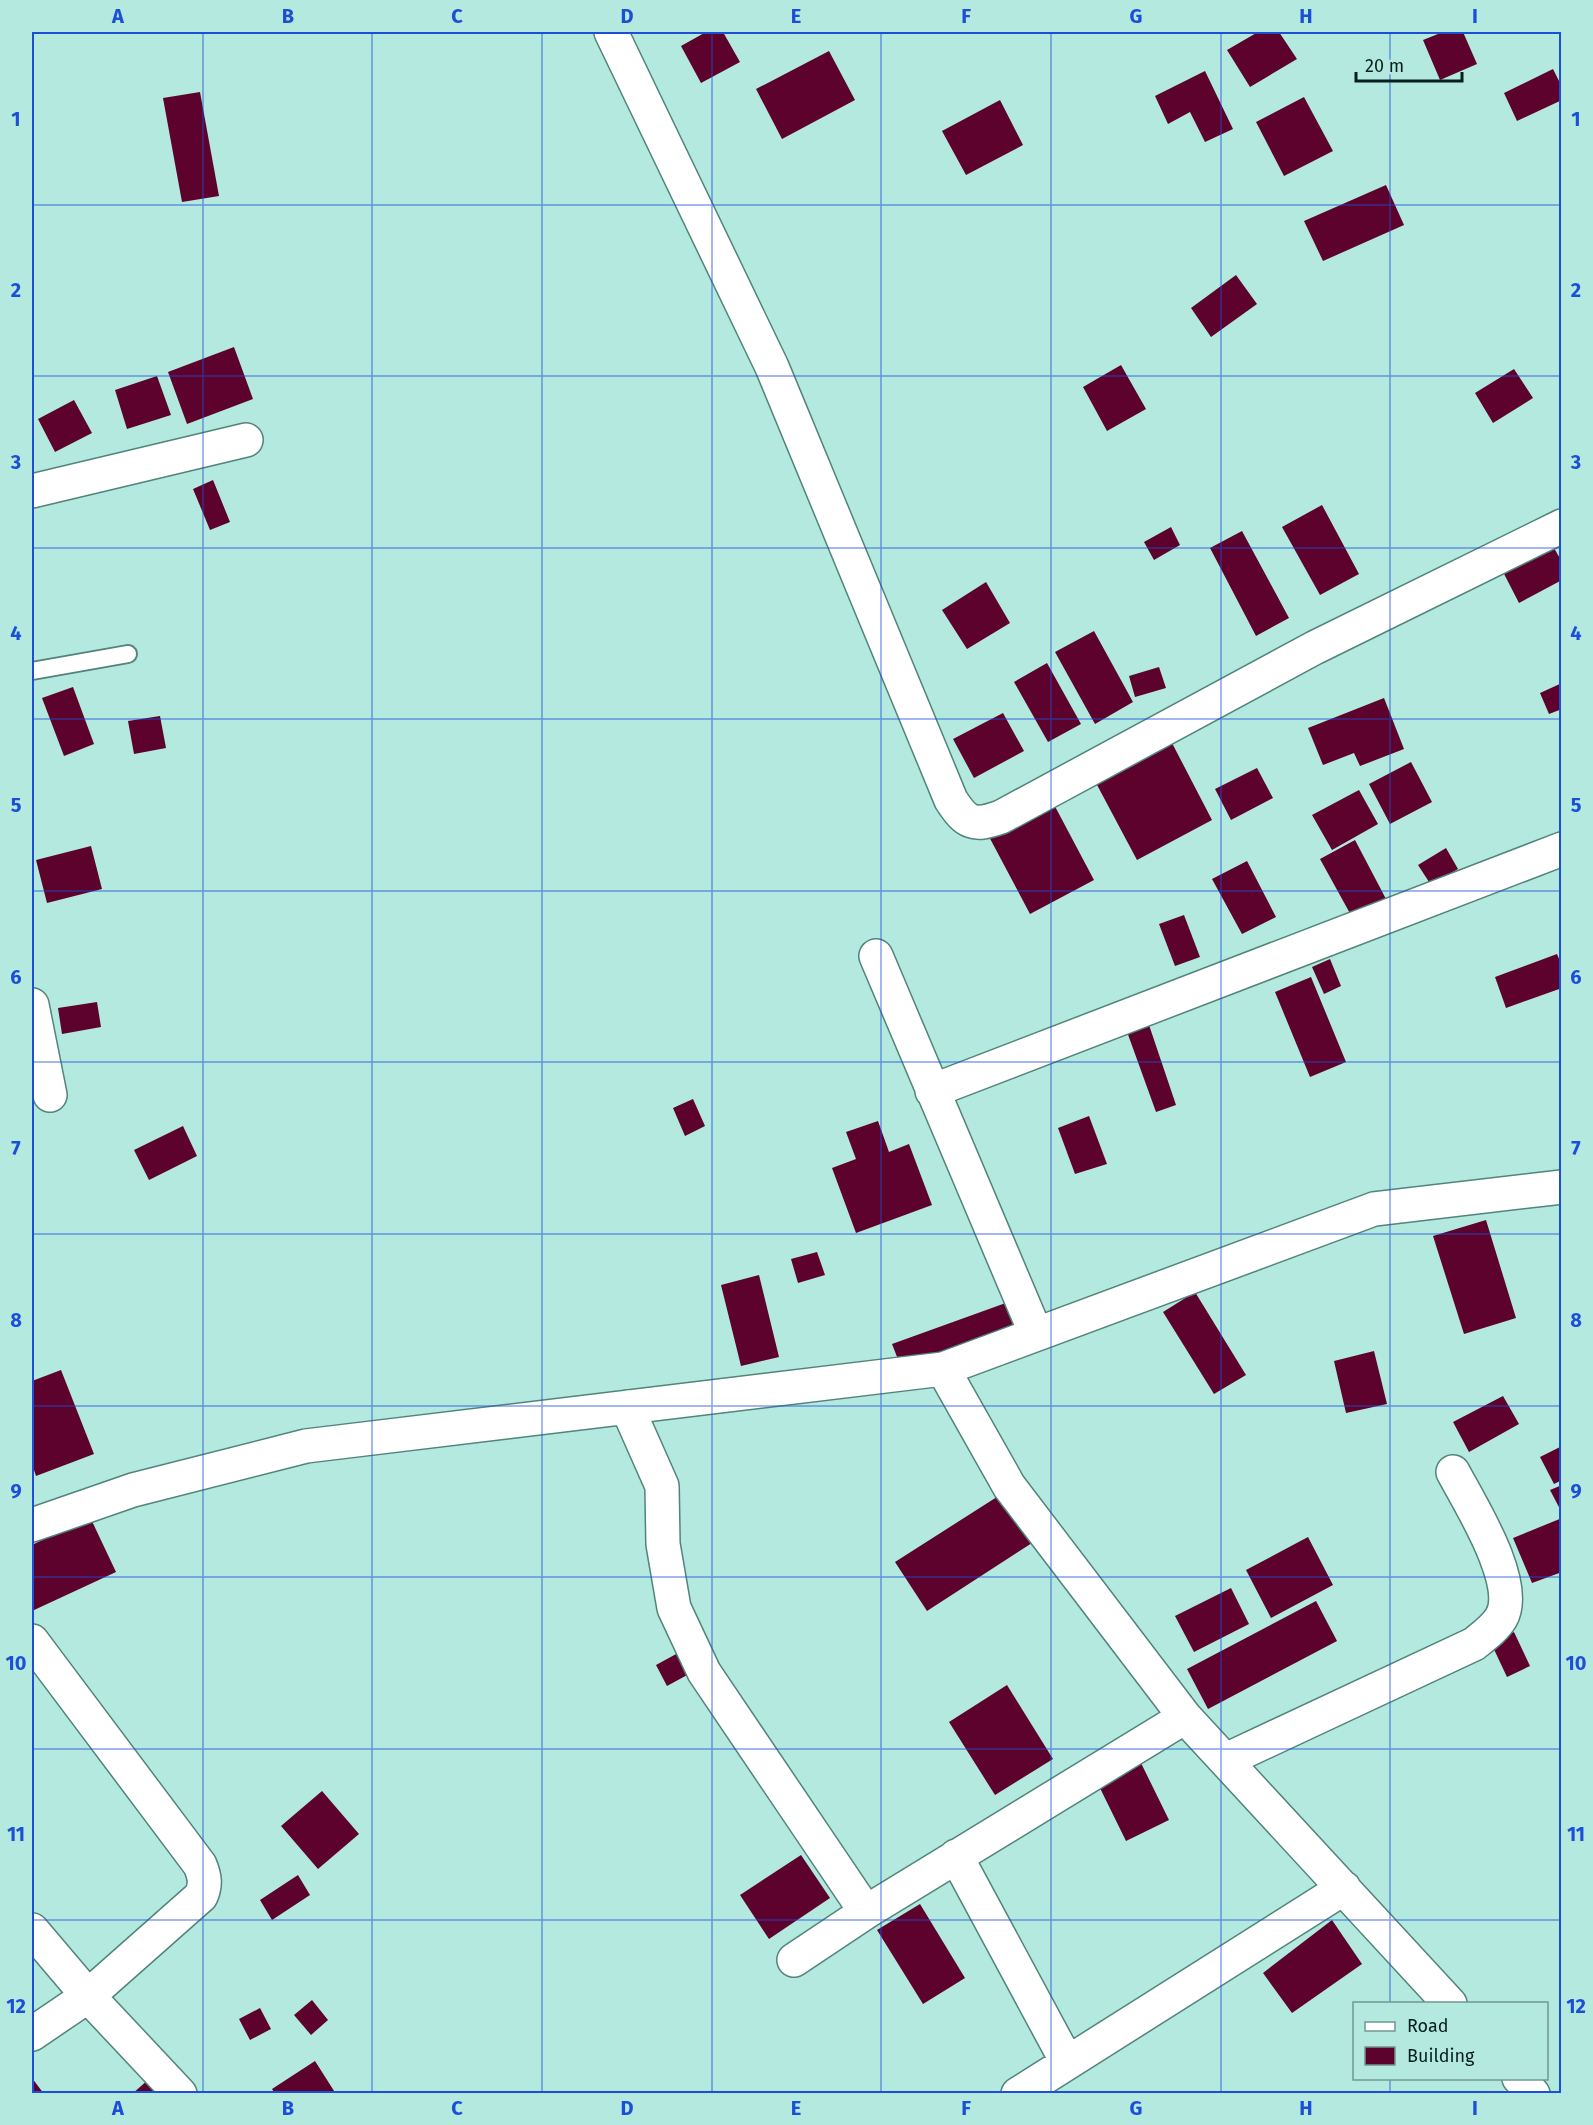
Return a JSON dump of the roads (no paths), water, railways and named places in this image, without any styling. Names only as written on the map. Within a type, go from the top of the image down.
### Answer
[{"type":"street","points":[[611,32],[772,367],[951,800],[966,820],[973,823],[986,822],[1001,817],[1314,648],[1562,526]]},
{"type":"street","points":[[32,491],[246,440]]},
{"type":"street","points":[[932,1091],[1562,849]]},
{"type":"street","points":[[876,956],[1036,1334]]},
{"type":"street","points":[[32,1005],[50,1095]]},
{"type":"street","points":[[32,1525],[133,1490],[306,1446],[943,1369],[1374,1209],[1562,1187]]},
{"type":"street","points":[[943,1369],[1009,1486],[1185,1717],[1448,2002]]},
{"type":"street","points":[[627,1407],[662,1486],[663,1544],[674,1608],[704,1672],[866,1912]]},
{"type":"street","points":[[1226,1760],[1474,1644],[1502,1617],[1507,1596],[1501,1568],[1453,1472]]},
{"type":"street","points":[[32,1641],[200,1865],[205,1876],[205,1888],[201,1896],[88,1996],[32,2034]]},
{"type":"street","points":[[794,1960],[866,1912],[1185,1717]]},
{"type":"street","points":[[957,1856],[1067,2062]]},
{"type":"street","points":[[1018,2094],[1344,1888]]},
{"type":"street","points":[[32,1930],[88,1996],[180,2094]]},
{"type":"street","points":[[1521,2080],[1533,2094]]},
{"type":"lane","points":[[32,671],[128,654]]}]
